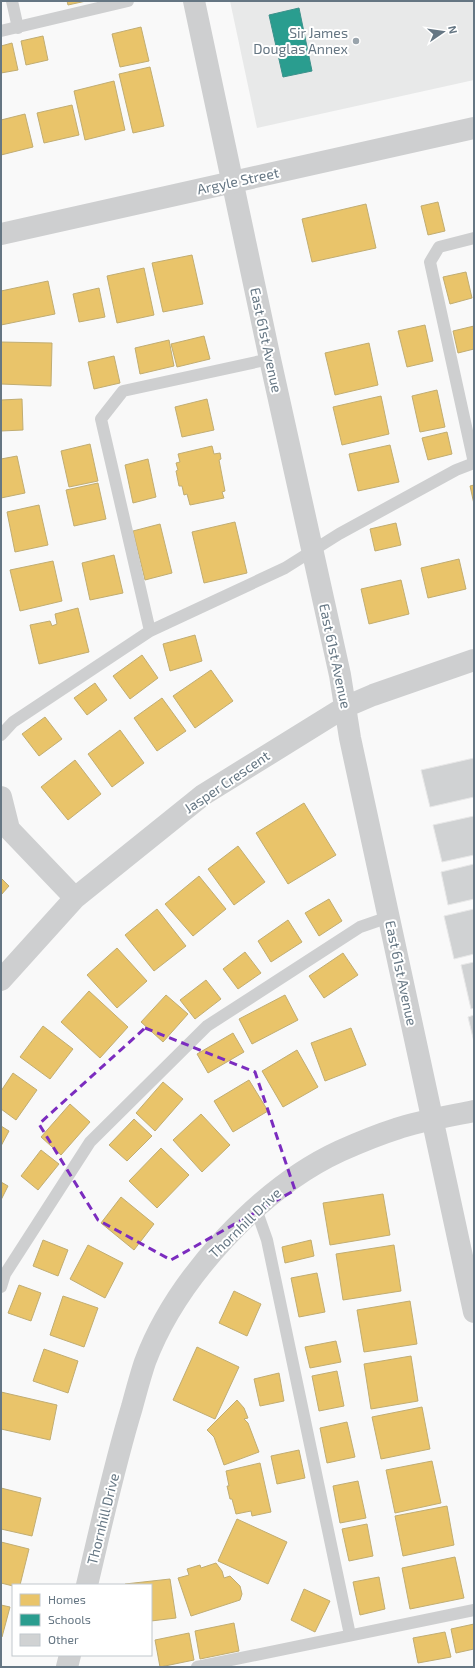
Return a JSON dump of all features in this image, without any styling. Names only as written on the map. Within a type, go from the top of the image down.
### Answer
[{"type":"street","name":"East 61st Avenue","points":[[194,1],[270,359],[340,676],[350,738],[474,1312]]},
{"type":"street","name":"Argyle Street","points":[[1,234],[474,128]]},
{"type":"street","name":"Jasper Crescent","points":[[1,980],[75,898],[203,795],[345,707],[373,695],[474,660]]},
{"type":"street","points":[[1,797],[9,829],[75,898]]},
{"type":"street","name":"Thornhill Drive","points":[[87,1584],[122,1440],[146,1362],[167,1316],[198,1270],[223,1240],[290,1180],[340,1151],[397,1129],[474,1111]]},
{"type":"street","points":[[67,1667],[70,1656]]},
{"type":"lane","points":[[12,1],[18,28]]},
{"type":"lane","points":[[1,31],[128,1]]},
{"type":"lane","points":[[1,735],[13,722],[150,630],[285,568],[312,550],[449,473],[474,463],[430,262],[439,247],[474,238]]},
{"type":"lane","points":[[150,630],[101,419],[123,391],[270,359]]},
{"type":"lane","points":[[1,1287],[5,1274],[90,1142],[207,1026],[360,927],[389,917]]},
{"type":"lane","points":[[256,1209],[267,1240],[350,1635]]},
{"type":"lane","points":[[197,1667],[474,1610]]},
{"type":"highlighted area","points":[[145,1028],[255,1072],[295,1190],[171,1260],[98,1220],[39,1124]]},
{"type":"shaded area","name":"Sir James Douglas Annex","points":[[230,1],[474,1],[474,80],[257,128]]},
{"type":"building: Homes","points":[[67,1],[86,1],[68,5]]},
{"type":"building: Homes","points":[[141,27],[149,61],[120,67],[112,34]]},
{"type":"building: Homes","points":[[43,36],[48,60],[26,65],[21,41]]},
{"type":"building: Homes","points":[[12,43],[18,70],[1,73],[1,46]]},
{"type":"building: Homes","points":[[150,67],[164,126],[133,133],[119,74]]},
{"type":"building: Homes","points":[[114,81],[125,130],[85,140],[74,91]]},
{"type":"building: Homes","points":[[72,105],[79,135],[44,143],[37,113]]},
{"type":"building: Homes","points":[[25,114],[33,147],[1,155],[1,120]]},
{"type":"building: Homes","points":[[438,202],[445,231],[428,235],[421,206]]},
{"type":"building: Homes","points":[[366,204],[376,248],[312,262],[302,219]]},
{"type":"building: Homes","points":[[192,255],[203,304],[163,312],[152,263]]},
{"type":"building: Homes","points":[[144,268],[154,315],[117,323],[107,276]]},
{"type":"building: Homes","points":[[466,272],[472,298],[450,304],[443,277]]},
{"type":"building: Homes","points":[[48,281],[55,314],[1,325],[1,291]]},
{"type":"building: Homes","points":[[99,288],[105,317],[79,322],[73,294]]},
{"type":"building: Homes","points":[[425,325],[433,361],[407,367],[398,331]]},
{"type":"building: Homes","points":[[474,326],[474,349],[458,353],[453,331]]},
{"type":"building: Homes","points":[[204,336],[210,359],[177,367],[171,344]]},
{"type":"building: Homes","points":[[169,340],[174,366],[140,374],[135,348]]},
{"type":"building: Homes","points":[[1,342],[52,343],[51,386],[1,384]]},
{"type":"building: Homes","points":[[369,343],[378,385],[335,395],[325,353]]},
{"type":"building: Homes","points":[[114,356],[120,383],[94,389],[88,362]]},
{"type":"building: Homes","points":[[437,390],[445,427],[420,432],[412,396]]},
{"type":"building: Homes","points":[[381,396],[389,434],[342,445],[333,407]]},
{"type":"building: Homes","points":[[22,399],[23,430],[1,431],[1,400]]},
{"type":"building: Homes","points":[[207,399],[214,430],[182,437],[175,407]]},
{"type":"building: Homes","points":[[447,432],[452,454],[428,460],[422,438]]},
{"type":"building: Homes","points":[[90,444],[98,481],[69,487],[61,451]]},
{"type":"building: Homes","points":[[390,445],[399,482],[358,491],[349,454]]},
{"type":"building: Homes","points":[[212,446],[214,454],[220,453],[221,459],[219,460],[225,491],[222,492],[224,498],[190,505],[187,494],[184,495],[182,486],[179,486],[176,471],[178,470],[176,463],[180,462],[178,454]]},
{"type":"building: Homes","points":[[17,456],[25,493],[1,498],[1,459]]},
{"type":"building: Homes","points":[[148,459],[156,497],[133,503],[125,465]]},
{"type":"building: Homes","points":[[98,483],[106,519],[74,526],[66,490]]},
{"type":"building: Homes","points":[[474,485],[474,504],[470,486]]},
{"type":"building: Homes","points":[[39,505],[48,545],[15,552],[7,512]]},
{"type":"building: Homes","points":[[235,522],[247,573],[204,583],[192,532]]},
{"type":"building: Homes","points":[[396,523],[401,545],[375,551],[370,529]]},
{"type":"building: Homes","points":[[160,524],[172,573],[145,580],[133,531]]},
{"type":"building: Homes","points":[[114,555],[123,593],[90,600],[82,563]]},
{"type":"building: Homes","points":[[459,559],[466,589],[428,598],[421,568]]},
{"type":"building: Homes","points":[[53,561],[62,601],[20,611],[10,570]]},
{"type":"building: Homes","points":[[401,580],[409,614],[369,624],[361,589]]},
{"type":"building: Homes","points":[[78,608],[89,652],[39,664],[30,625],[50,621],[52,626],[57,624],[55,614]]},
{"type":"building: Homes","points":[[195,635],[202,661],[170,671],[163,644]]},
{"type":"building: Homes","points":[[142,655],[158,678],[130,699],[113,676]]},
{"type":"building: Homes","points":[[211,670],[233,701],[195,728],[173,696]]},
{"type":"building: Homes","points":[[95,683],[107,700],[87,715],[74,698]]},
{"type":"building: Homes","points":[[162,698],[186,731],[157,751],[134,718]]},
{"type":"building: Homes","points":[[45,717],[62,739],[39,756],[22,734]]},
{"type":"building: Homes","points":[[120,730],[144,763],[112,787],[88,754]]},
{"type":"building: Homes","points":[[75,760],[101,794],[68,820],[41,787]]},
{"type":"building: Homes","points":[[304,803],[336,855],[288,884],[256,833]]},
{"type":"building: Homes","points":[[238,846],[265,882],[234,905],[208,869]]},
{"type":"building: Homes","points":[[199,876],[226,909],[193,936],[165,904]]},
{"type":"building: Homes","points":[[1,878],[9,886],[1,895]]},
{"type":"building: Homes","points":[[329,899],[342,921],[319,936],[305,913]]},
{"type":"building: Homes","points":[[157,909],[186,946],[154,971],[125,935]]},
{"type":"building: Homes","points":[[288,920],[302,942],[271,962],[258,941]]},
{"type":"building: Homes","points":[[117,948],[147,981],[117,1008],[87,975]]},
{"type":"building: Homes","points":[[245,952],[261,973],[238,989],[223,969]]},
{"type":"building: Homes","points":[[343,953],[358,975],[324,998],[309,976]]},
{"type":"building: Homes","points":[[206,980],[221,999],[195,1019],[180,1000]]},
{"type":"building: Homes","points":[[89,991],[128,1027],[100,1058],[61,1022]]},
{"type":"building: Homes","points":[[166,995],[188,1014],[163,1042],[141,1022]]},
{"type":"building: Homes","points":[[285,995],[298,1020],[252,1044],[239,1019]]},
{"type":"building: Homes","points":[[43,1026],[73,1049],[50,1079],[20,1057]]},
{"type":"building: Homes","points":[[351,1028],[366,1065],[325,1081],[311,1043]]},
{"type":"building: Homes","points":[[233,1033],[244,1052],[208,1073],[197,1054]]},
{"type":"building: Homes","points":[[297,1050],[318,1087],[283,1107],[262,1071]]},
{"type":"building: Homes","points":[[13,1073],[37,1090],[16,1120],[1,1109],[1,1091]]},
{"type":"building: Homes","points":[[249,1080],[268,1111],[233,1132],[214,1101]]},
{"type":"building: Homes","points":[[163,1082],[183,1099],[155,1131],[136,1113]]},
{"type":"building: Homes","points":[[70,1104],[90,1122],[61,1155],[41,1137]]},
{"type":"building: Homes","points":[[201,1114],[230,1145],[202,1172],[173,1140]]},
{"type":"building: Homes","points":[[134,1119],[152,1136],[127,1161],[109,1145]]},
{"type":"building: Homes","points":[[1,1126],[9,1131],[1,1146]]},
{"type":"building: Homes","points":[[161,1148],[189,1175],[157,1208],[129,1181]]},
{"type":"building: Homes","points":[[41,1150],[59,1164],[38,1190],[21,1176]]},
{"type":"building: Homes","points":[[1,1182],[8,1186],[1,1200]]},
{"type":"building: Homes","points":[[383,1194],[390,1235],[330,1245],[323,1203]]},
{"type":"building: Homes","points":[[121,1197],[154,1224],[134,1250],[101,1223]]},
{"type":"building: Homes","points":[[43,1240],[68,1250],[58,1276],[33,1266]]},
{"type":"building: Homes","points":[[311,1240],[314,1256],[285,1263],[282,1247]]},
{"type":"building: Homes","points":[[88,1245],[123,1263],[105,1298],[70,1279]]},
{"type":"building: Homes","points":[[394,1245],[401,1291],[343,1300],[336,1254]]},
{"type":"building: Homes","points":[[317,1273],[325,1312],[299,1317],[291,1278]]},
{"type":"building: Homes","points":[[19,1285],[41,1293],[31,1321],[8,1313]]},
{"type":"building: Homes","points":[[234,1291],[261,1304],[247,1336],[219,1323]]},
{"type":"building: Homes","points":[[63,1296],[98,1308],[84,1347],[50,1335]]},
{"type":"building: Homes","points":[[410,1301],[417,1344],[364,1352],[357,1310]]},
{"type":"building: Homes","points":[[336,1341],[341,1362],[310,1368],[305,1347]]},
{"type":"building: Homes","points":[[197,1347],[239,1367],[215,1419],[173,1400]]},
{"type":"building: Homes","points":[[44,1349],[78,1361],[68,1393],[33,1381]]},
{"type":"building: Homes","points":[[411,1356],[418,1401],[371,1409],[364,1364]]},
{"type":"building: Homes","points":[[337,1371],[344,1406],[319,1411],[312,1376]]},
{"type":"building: Homes","points":[[279,1373],[284,1401],[260,1406],[254,1379]]},
{"type":"building: Homes","points":[[1,1392],[57,1405],[50,1440],[1,1429]]},
{"type":"building: Homes","points":[[237,1400],[244,1408],[248,1418],[244,1419],[248,1423],[259,1452],[224,1465],[214,1437],[207,1430]]},
{"type":"building: Homes","points":[[422,1407],[430,1449],[381,1459],[372,1417]]},
{"type":"building: Homes","points":[[347,1422],[355,1457],[327,1463],[320,1428]]},
{"type":"building: Homes","points":[[299,1450],[305,1478],[277,1484],[271,1456]]},
{"type":"building: Homes","points":[[432,1461],[441,1503],[395,1513],[386,1470]]},
{"type":"building: Homes","points":[[260,1463],[271,1512],[252,1516],[251,1511],[236,1514],[232,1499],[230,1499],[226,1471]]},
{"type":"building: Homes","points":[[358,1481],[366,1518],[340,1523],[333,1486]]},
{"type":"building: Homes","points":[[1,1488],[41,1498],[32,1536],[1,1529]]},
{"type":"building: Homes","points":[[447,1506],[454,1545],[403,1556],[395,1516]]},
{"type":"building: Homes","points":[[237,1519],[287,1542],[268,1584],[218,1561]]},
{"type":"building: Homes","points":[[367,1524],[373,1556],[349,1561],[342,1529]]},
{"type":"building: Homes","points":[[1,1542],[29,1549],[20,1584],[12,1584],[12,1586],[1,1583]]},
{"type":"building: Homes","points":[[455,1557],[464,1598],[410,1609],[402,1568]]},
{"type":"building: Homes","points":[[216,1563],[222,1571],[224,1578],[230,1576],[240,1586],[242,1594],[240,1600],[191,1616],[178,1578],[189,1575],[187,1569],[200,1565],[201,1568]]},
{"type":"building: Homes","points":[[379,1577],[385,1609],[360,1615],[353,1582]]},
{"type":"building: Homes","points":[[170,1579],[176,1618],[152,1621],[152,1584],[125,1584]]},
{"type":"building: Homes","points":[[304,1589],[330,1601],[315,1632],[291,1620]]},
{"type":"building: Homes","points":[[1,1605],[10,1607],[2,1637],[1,1637]]},
{"type":"building: Homes","points":[[234,1623],[239,1651],[200,1659],[195,1631]]},
{"type":"building: Homes","points":[[474,1624],[474,1649],[456,1653],[451,1629]]},
{"type":"building: Homes","points":[[445,1632],[451,1657],[418,1663],[413,1638]]},
{"type":"building: Homes","points":[[189,1633],[194,1660],[160,1667],[155,1640]]},
{"type":"building: Schools","points":[[299,8],[312,71],[283,77],[269,15]]},
{"type":"building: Other","points":[[474,758],[474,797],[430,807],[421,770]]},
{"type":"building: Other","points":[[474,816],[474,855],[442,862],[433,825]]},
{"type":"building: Other","points":[[474,864],[474,899],[448,905],[441,872]]},
{"type":"building: Other","points":[[474,909],[474,954],[454,959],[444,916]]},
{"type":"building: Other","points":[[474,962],[474,1008],[471,1009],[461,965]]},
{"type":"building: Other","points":[[474,1015],[474,1042],[468,1017]]},
{"type":"place","name":"Sir James Douglas Annex","points":[[356,41]]}]
